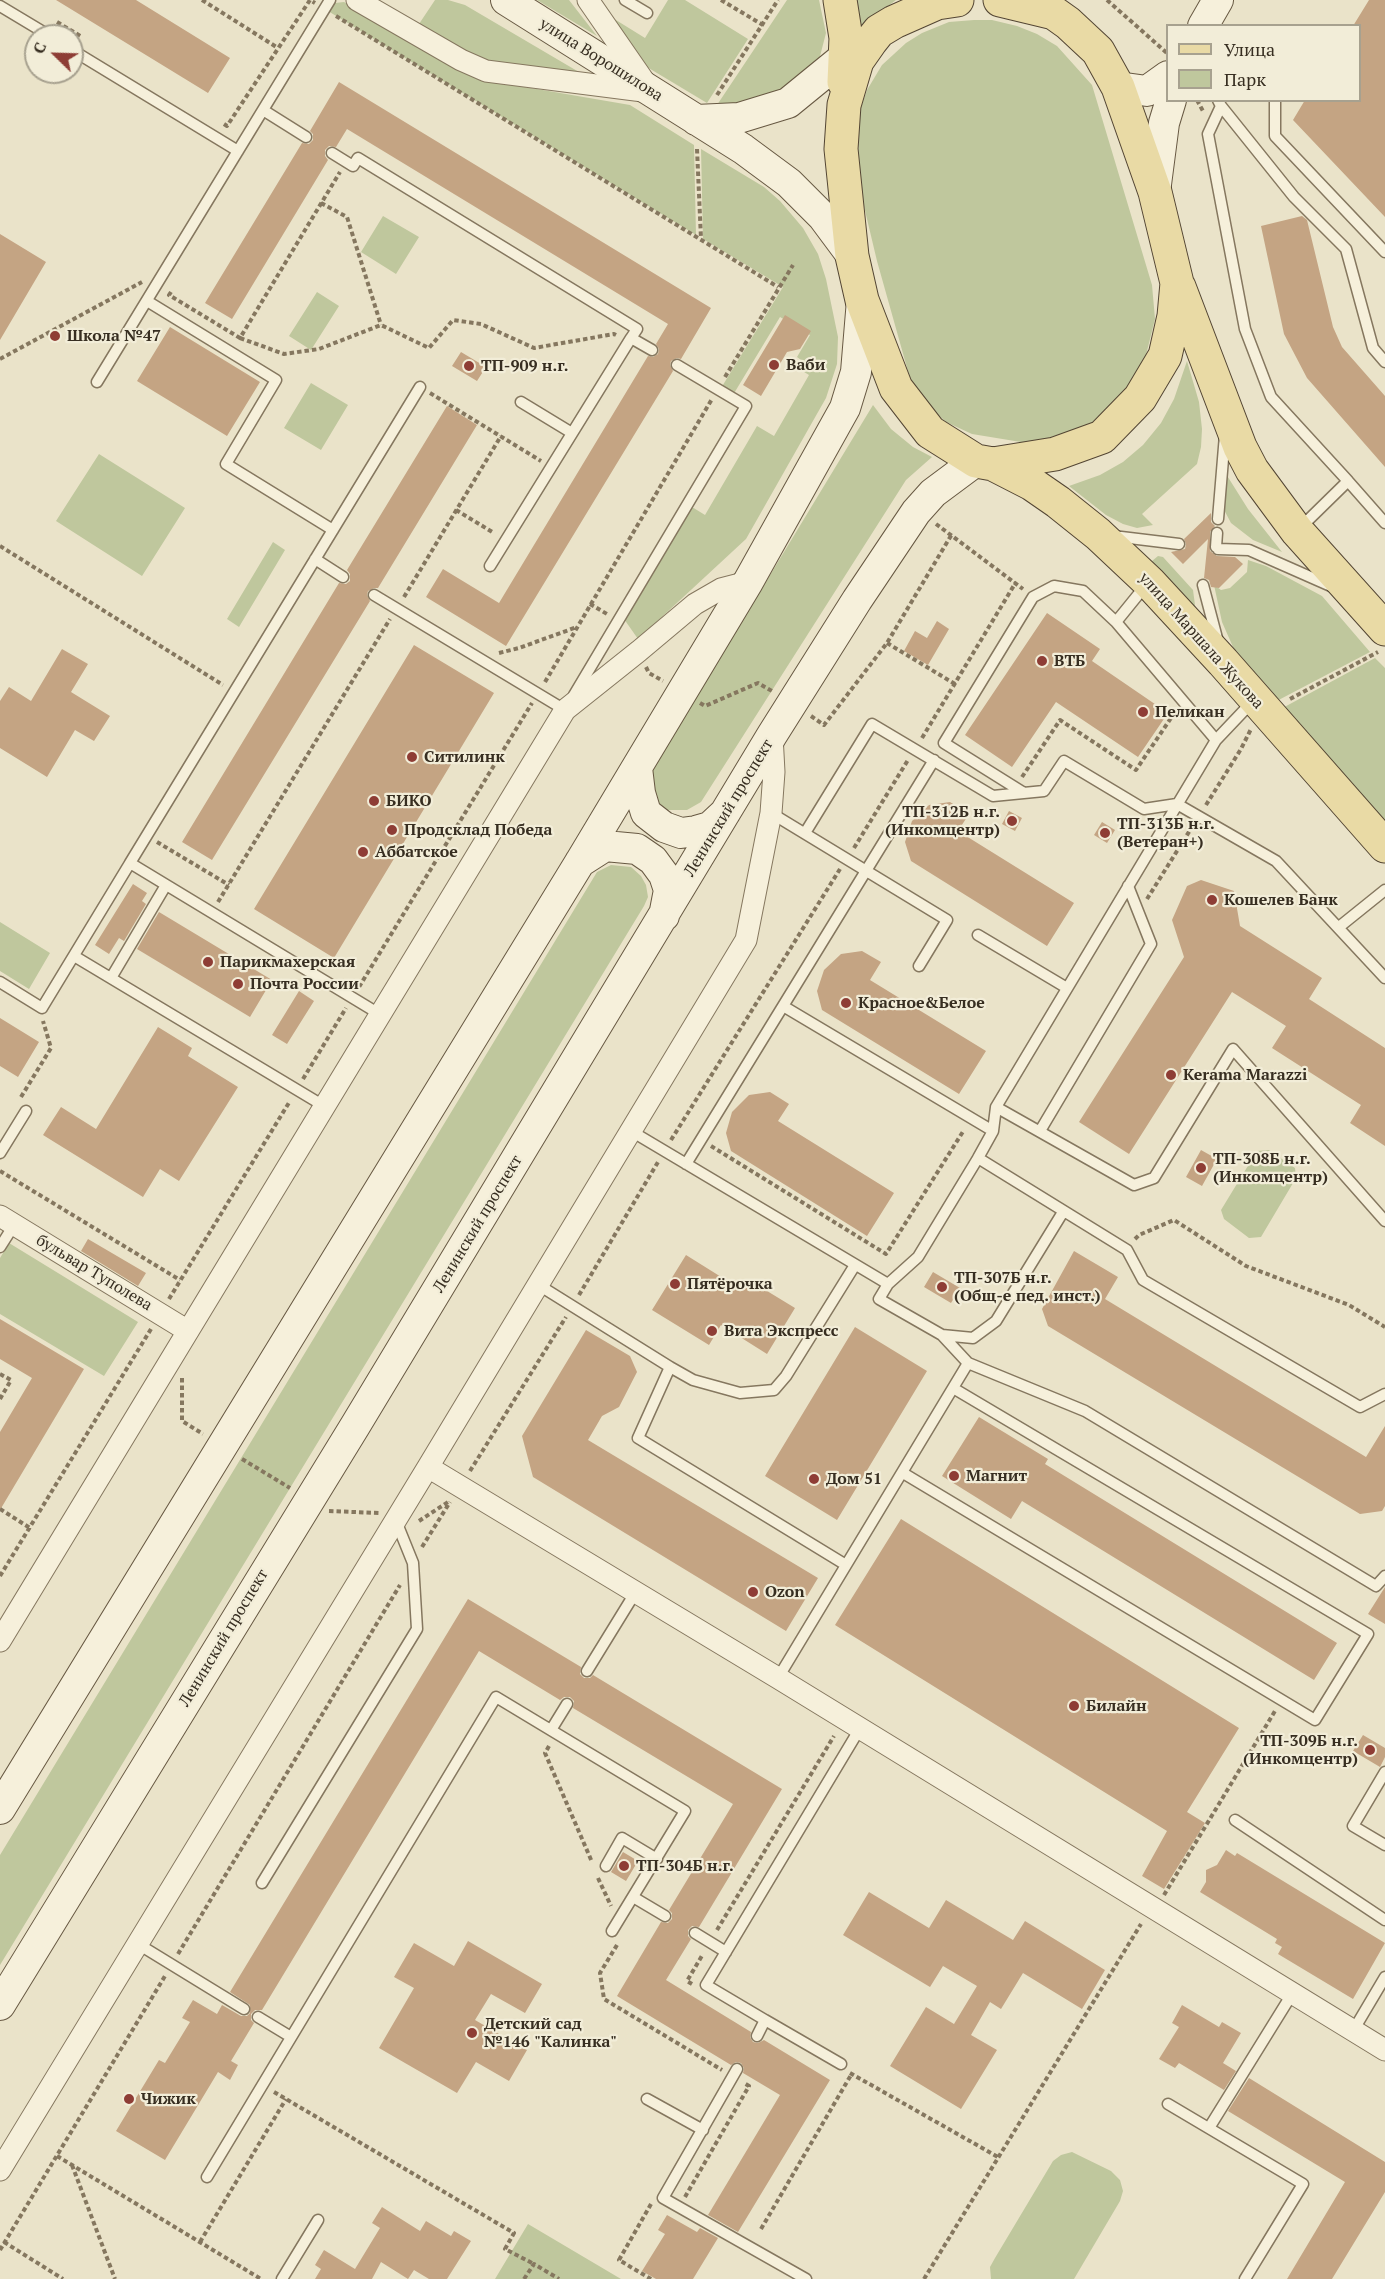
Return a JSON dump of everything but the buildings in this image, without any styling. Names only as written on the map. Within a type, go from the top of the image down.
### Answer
[{"type":"main road","name":"улица Ворошилова","points":[[506,0],[743,149],[789,183],[823,217],[852,256]]},
{"type":"main road","points":[[840,0],[846,38],[844,105]]},
{"type":"main road","points":[[696,120],[739,118],[788,103],[846,54],[879,31],[937,3],[957,0]]},
{"type":"main road","points":[[1000,0],[1046,7],[1068,23],[1098,51],[1118,87],[1155,192],[1177,283],[1240,447],[1252,470],[1297,531],[1385,629]]},
{"type":"main road","points":[[844,105],[857,61],[879,31]]},
{"type":"main road","points":[[1118,87],[1147,91],[1166,58]]},
{"type":"main road","points":[[1155,192],[1164,123],[1170,102]]},
{"type":"main road","name":"улица Маршала Жукова","points":[[844,105],[841,149],[852,256],[862,300],[896,388],[930,432],[1032,484],[1098,534],[1149,582],[1381,837]]},
{"type":"main road","points":[[985,462],[1055,454],[1102,437],[1140,398],[1164,356],[1174,316],[1177,283]]},
{"type":"main road","points":[[0,1809],[580,862],[748,582],[844,408],[856,372],[862,300]]},
{"type":"main road","name":"Ленинский проспект","points":[[0,2005],[308,1499],[355,1426],[772,735],[857,600],[916,512],[933,493],[985,462]]},
{"type":"main road","points":[[637,768],[640,794],[646,813],[664,827],[681,833],[696,831],[710,827],[727,811]]},
{"type":"main road","points":[[580,862],[605,846],[637,849],[653,860],[664,875],[669,890],[664,916]]},
{"type":"street","points":[[357,0],[461,60],[486,71],[651,92]]},
{"type":"street","points":[[588,0],[651,92]]},
{"type":"street","points":[[0,1641],[565,710],[695,604],[721,589],[748,582]]},
{"type":"street","points":[[0,2170],[746,940],[771,813],[774,772],[772,735]]},
{"type":"street","name":"бульвар Туполева","points":[[7,1220],[160,1314],[185,1335]]},
{"type":"street","points":[[428,1467],[455,1494],[635,1593],[778,1678],[859,1730],[1385,2050]]},
{"type":"lane","points":[[625,0],[647,13]]},
{"type":"lane","points":[[97,382],[327,4]]},
{"type":"lane","points":[[0,6],[30,24]]},
{"type":"lane","points":[[84,57],[238,151]]},
{"type":"lane","points":[[1275,102],[1275,136],[1385,252]]},
{"type":"lane","points":[[1219,103],[1293,198],[1346,249],[1373,348],[1385,362]]},
{"type":"lane","points":[[1219,103],[1208,134],[1245,328],[1271,397],[1385,523]]},
{"type":"lane","points":[[263,110],[306,137]]},
{"type":"lane","points":[[332,153],[353,166],[358,158],[637,329],[490,566]]},
{"type":"lane","points":[[147,301],[276,380],[226,464],[333,530]]},
{"type":"lane","points":[[630,340],[652,350]]},
{"type":"lane","points":[[374,595],[565,710],[746,406],[677,365]]},
{"type":"lane","points":[[0,982],[42,1008],[333,530],[424,389]]},
{"type":"lane","points":[[521,402],[572,433]]},
{"type":"lane","points":[[1218,519],[1227,411]]},
{"type":"lane","points":[[1297,531],[1348,481]]},
{"type":"lane","points":[[1098,534],[1179,544]]},
{"type":"lane","points":[[1217,534],[1217,548],[1250,550],[1358,598]]},
{"type":"lane","points":[[315,560],[343,577]]},
{"type":"lane","points":[[1116,622],[1149,582]]},
{"type":"lane","points":[[1203,585],[1223,662]]},
{"type":"lane","points":[[1024,793],[944,743],[1033,597],[1054,586],[1083,591],[1116,622],[1216,740]]},
{"type":"lane","points":[[1261,706],[1216,740],[996,1107],[993,1131],[978,1158],[918,1257],[888,1284],[879,1299],[942,1335],[968,1363],[1085,1411],[1376,1586],[1385,1576]]},
{"type":"lane","points":[[805,833],[872,724],[993,796],[1044,791],[1064,761],[1144,809],[1177,804],[1276,861],[1340,927],[1385,978]]},
{"type":"lane","points":[[686,1164],[934,760]]},
{"type":"lane","points":[[771,813],[947,920],[919,966]]},
{"type":"lane","points":[[130,863],[381,1015]]},
{"type":"lane","points":[[111,978],[166,885]]},
{"type":"lane","points":[[1040,1131],[1151,944],[1128,886]]},
{"type":"lane","points":[[1340,927],[1385,890]]},
{"type":"lane","points":[[978,935],[1067,988]]},
{"type":"lane","points":[[74,956],[324,1106]]},
{"type":"lane","points":[[783,1006],[993,1131]]},
{"type":"lane","points":[[996,1107],[1134,1185],[1154,1178],[1233,1049],[1385,1221]]},
{"type":"lane","points":[[0,1153],[21,1107]]},
{"type":"lane","points":[[631,1131],[888,1284]]},
{"type":"lane","points":[[978,1158],[1127,1250],[1143,1280],[1360,1407],[1385,1394]]},
{"type":"lane","points":[[942,1335],[973,1338],[996,1321],[1063,1212]]},
{"type":"lane","points":[[0,1247],[7,1220]]},
{"type":"lane","points":[[537,1284],[693,1380],[740,1393],[774,1390],[786,1376],[855,1264]]},
{"type":"lane","points":[[778,1678],[968,1363]]},
{"type":"lane","points":[[670,1366],[638,1438],[846,1565]]},
{"type":"lane","points":[[903,1473],[1315,1720],[1368,1635],[953,1388]]},
{"type":"lane","points":[[262,1883],[417,1629],[413,1563],[398,1517]]},
{"type":"lane","points":[[587,1671],[635,1593]]},
{"type":"lane","points":[[207,2177],[496,1697],[686,1811],[615,1927]]},
{"type":"lane","points":[[554,1732],[567,1704]]},
{"type":"lane","points":[[841,2064],[706,1985],[859,1730]]},
{"type":"lane","points":[[1385,1772],[1353,1826],[1385,1845]]},
{"type":"lane","points":[[1235,1820],[1385,1920]]},
{"type":"lane","points":[[606,1866],[622,1838],[657,1860]]},
{"type":"lane","points":[[633,1897],[665,1916]]},
{"type":"lane","points":[[694,1933],[726,1952]]},
{"type":"lane","points":[[138,1944],[244,2008]]},
{"type":"lane","points":[[1353,2031],[1385,1977]]},
{"type":"lane","points":[[1209,2128],[1292,1994]]},
{"type":"lane","points":[[258,2017],[291,2037]]},
{"type":"lane","points":[[757,2036],[765,2020]]},
{"type":"lane","points":[[735,2073],[663,2198],[806,2279]]},
{"type":"lane","points":[[647,2099],[703,2130]]},
{"type":"lane","points":[[1168,2104],[1303,2184],[1245,2279]]},
{"type":"lane","points":[[282,2279],[318,2220]]},
{"type":"path","points":[[202,0],[278,48]]},
{"type":"path","points":[[218,120],[227,126],[310,0],[327,4],[338,17],[778,287]]},
{"type":"path","points":[[721,0],[762,25]]},
{"type":"path","points":[[701,239],[696,120],[711,105],[778,0]]},
{"type":"path","points":[[1107,0],[1166,55]]},
{"type":"path","points":[[332,27],[338,17]]},
{"type":"path","points":[[51,18],[90,42]]},
{"type":"path","points":[[240,338],[346,162]]},
{"type":"path","points":[[321,202],[347,217],[381,325],[429,348],[453,320],[481,324],[534,348],[614,334],[630,340]]},
{"type":"path","points":[[0,1576],[538,693],[793,265]]},
{"type":"path","points":[[0,359],[144,281],[240,338],[284,354],[319,350],[381,325]]},
{"type":"path","points":[[169,295],[175,285]]},
{"type":"path","points":[[424,389],[551,466]]},
{"type":"path","points":[[212,912],[501,436]]},
{"type":"path","points":[[456,510],[506,540]]},
{"type":"path","points":[[0,2250],[455,1494],[1016,582],[936,524]]},
{"type":"path","points":[[639,651],[649,673],[705,706],[758,683],[793,703],[824,725],[887,643],[952,534]]},
{"type":"path","points":[[0,546],[234,692]]},
{"type":"path","points":[[591,604],[618,621]]},
{"type":"path","points":[[478,658],[519,648],[577,627]]},
{"type":"path","points":[[887,643],[955,684]]},
{"type":"path","points":[[1139,912],[1241,749],[1261,706],[1385,648]]},
{"type":"path","points":[[1167,822],[1190,830]]},
{"type":"path","points":[[21,1107],[51,1048],[42,1016]]},
{"type":"path","points":[[680,1126],[886,1254],[971,1118]]},
{"type":"path","points":[[0,1171],[180,1280]]},
{"type":"path","points":[[1127,1250],[1139,1235],[1174,1220],[1246,1266],[1349,1305],[1385,1327]]},
{"type":"path","points":[[185,1335],[182,1421],[326,1511],[398,1517],[415,1523],[455,1494]]},
{"type":"path","points":[[0,1374],[11,1380],[0,1399]]},
{"type":"path","points":[[0,1509],[30,1528]]},
{"type":"path","points":[[554,1732],[545,1753],[615,1927],[623,1935],[600,1973],[604,1999],[735,2073],[749,2086],[680,2208],[676,2213],[653,2200],[619,2260],[651,2279]]},
{"type":"path","points":[[710,1942],[834,1736]]},
{"type":"path","points":[[924,2279],[1141,1924]]},
{"type":"path","points":[[761,2229],[852,2074]]},
{"type":"path","points":[[262,2085],[514,2233],[505,2249],[559,2279]]},
{"type":"path","points":[[200,2242],[286,2100]]},
{"type":"path","points":[[57,2156],[261,2279]]},
{"type":"path","points":[[72,2165],[115,2279]]},
{"type":"path","points":[[4,2242],[63,2279]]},
{"type":"path","points":[[524,2279],[534,2264]]},
{"type":"green space","points":[[435,0],[448,0],[465,5],[584,75],[488,64],[419,24]]},
{"type":"green space","points":[[537,0],[569,0],[597,36]]},
{"type":"green space","points":[[668,0],[685,0],[748,39],[707,103],[647,67],[603,12],[645,38]]},
{"type":"green space","points":[[787,0],[819,0],[826,33],[818,64],[791,93],[715,108]]},
{"type":"green space","points":[[853,0],[896,0],[860,28]]},
{"type":"green space","points":[[344,2],[457,69],[496,82],[630,105],[694,145],[696,235],[328,11],[335,3]]},
{"type":"green space","points":[[992,20],[1037,34],[1057,46],[1092,85],[1152,285],[1155,319],[1146,355],[1123,400],[1086,428],[1033,444],[972,434],[946,422],[927,405],[911,382],[877,261],[857,177],[860,110],[867,90],[882,65],[906,43],[922,33],[949,22]]},
{"type":"green space","points":[[701,149],[764,187],[780,201],[803,228],[818,254],[826,279],[838,337],[837,364],[826,398],[746,539],[638,639],[624,619],[692,507],[705,515],[757,426],[774,436],[809,375],[796,367],[801,360],[797,357],[810,335],[780,317],[730,400],[718,393],[783,287],[703,239]]},
{"type":"green space","points":[[383,216],[419,237],[396,274],[361,252]]},
{"type":"green space","points":[[317,292],[339,306],[311,350],[289,336]]},
{"type":"green space","points":[[1187,361],[1199,402],[1202,429],[1197,464],[1142,514],[1153,525],[1137,528],[1123,524],[1106,515],[1069,486],[1100,475],[1123,462],[1143,445],[1161,423],[1174,399]]},
{"type":"green space","points":[[311,383],[348,405],[321,450],[284,428]]},
{"type":"green space","points":[[873,405],[891,429],[913,447],[932,457],[906,480],[701,802],[687,810],[664,810],[648,797],[649,775]]},
{"type":"green space","points":[[99,454],[185,508],[142,576],[56,521]]},
{"type":"green space","points":[[1226,474],[1248,509],[1282,552],[1253,540],[1231,523],[1222,506]]},
{"type":"green space","points":[[273,542],[285,550],[239,627],[227,619]]},
{"type":"green space","points":[[1158,556],[1163,557],[1193,590],[1197,620],[1146,566]]},
{"type":"green space","points":[[1248,560],[1266,566],[1322,596],[1370,652],[1271,704],[1244,672],[1222,622],[1214,585],[1221,590],[1230,588],[1247,572]]},
{"type":"green space","points":[[1375,658],[1385,668],[1385,826],[1277,711]]},
{"type":"green space","points":[[611,865],[631,867],[641,876],[646,885],[648,897],[644,906],[0,1965],[0,1855],[597,872]]},
{"type":"green space","points":[[0,922],[50,953],[29,989],[0,971]]},
{"type":"green space","points":[[1269,1150],[1295,1168],[1296,1178],[1261,1237],[1249,1238],[1224,1219],[1221,1210],[1257,1151]]},
{"type":"green space","points":[[9,1243],[138,1322],[104,1376],[0,1314],[0,1258]]},
{"type":"green space","points":[[1072,2152],[1111,2171],[1120,2180],[1123,2191],[1120,2201],[1074,2279],[991,2279],[990,2267],[1053,2161],[1061,2155]]},
{"type":"green space","points":[[528,2224],[621,2279],[495,2279]]},
{"type":"place","name":"Школа №47","points":[[55,336]]},
{"type":"place","name":"Ваби","points":[[774,365]]},
{"type":"place","name":"ТП-909 н.г.","points":[[469,366]]},
{"type":"place","name":"ВТБ","points":[[1042,661]]},
{"type":"place","name":"Пеликан","points":[[1143,712]]},
{"type":"place","name":"Ситилинк","points":[[412,757]]},
{"type":"place","name":"БИКО","points":[[374,801]]},
{"type":"place","name":"ТП-312Б н.г. (Инкомцентр)","points":[[1012,821]]},
{"type":"place","name":"Продсклад Победа","points":[[392,830]]},
{"type":"place","name":"ТП-313Б н.г. (Ветеран+)","points":[[1105,833]]},
{"type":"place","name":"Аббатское","points":[[363,852]]},
{"type":"place","name":"Кошелев Банк","points":[[1212,900]]},
{"type":"place","name":"Парикмахерская","points":[[208,962]]},
{"type":"place","name":"Почта России","points":[[238,984]]},
{"type":"place","name":"Красное&Белое","points":[[846,1003]]},
{"type":"place","name":"Kerama Marazzi","points":[[1171,1075]]},
{"type":"place","name":"ТП-308Б н.г. (Инкомцентр)","points":[[1201,1168]]},
{"type":"place","name":"Пятёрочка","points":[[675,1284]]},
{"type":"place","name":"ТП-307Б н.г. (Общ-е пед. инст.)","points":[[942,1287]]},
{"type":"place","name":"Вита Экспресс","points":[[712,1331]]},
{"type":"place","name":"Магнит","points":[[954,1476]]},
{"type":"place","name":"Дом 51","points":[[814,1479]]},
{"type":"place","name":"Ozon","points":[[753,1592]]},
{"type":"place","name":"Билайн","points":[[1074,1706]]},
{"type":"place","name":"ТП-309Б н.г. (Инкомцентр)","points":[[1370,1750]]},
{"type":"place","name":"ТП-304Б н.г.","points":[[624,1866]]},
{"type":"place","name":"Детский сад №146 \"Калинка\"","points":[[472,2033]]},
{"type":"place","name":"Чижик","points":[[129,2099]]}]
